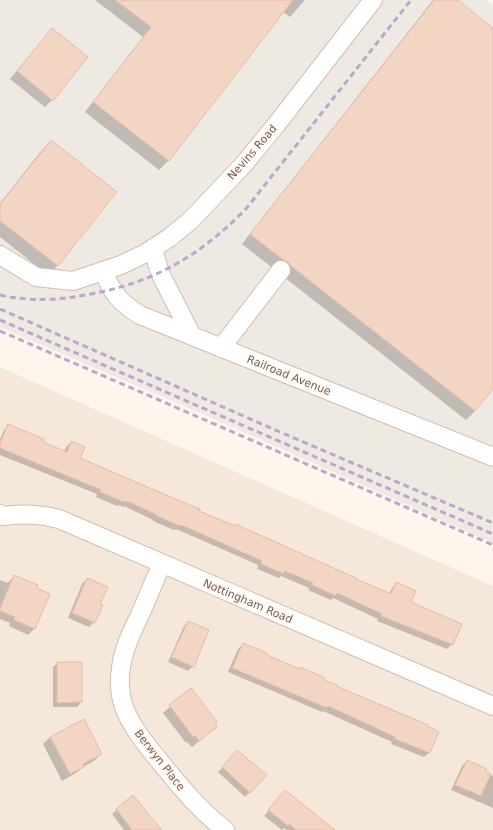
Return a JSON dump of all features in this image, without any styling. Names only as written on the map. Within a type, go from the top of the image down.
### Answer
[{"type":"street","name":"Nevins Road","points":[[0,255],[36,277],[72,281],[121,265],[168,238],[191,220],[244,164],[373,0]]},
{"type":"street","points":[[152,248],[160,273],[192,336]]},
{"type":"street","points":[[222,348],[281,270]]},
{"type":"street","name":"Railroad Avenue","points":[[103,271],[112,290],[128,308],[140,315],[493,457]]},
{"type":"street","name":"Nottingham Road","points":[[0,514],[3,516],[39,514],[59,519],[493,706]]},
{"type":"street","name":"Berwyn Place","points":[[162,564],[124,653],[120,687],[124,706],[132,724],[142,740],[214,827]]},
{"type":"shaded area","points":[[0,0],[486,0],[493,5],[493,543],[230,426],[0,327]]},
{"type":"shaded area","points":[[0,367],[493,586],[493,830],[0,830]]},
{"type":"building","points":[[115,0],[293,0],[169,161],[93,102],[151,27]]},
{"type":"building","points":[[434,0],[458,0],[493,28],[493,389],[475,411],[291,266],[288,262],[283,260],[250,234]]},
{"type":"building","points":[[52,28],[88,57],[53,101],[17,71]]},
{"type":"building","points":[[51,140],[117,192],[58,266],[0,221],[0,204]]},
{"type":"building","points":[[8,424],[44,439],[43,442],[67,452],[71,441],[85,447],[80,458],[200,509],[199,511],[235,526],[236,524],[391,594],[396,582],[416,591],[411,602],[462,624],[453,645],[381,616],[382,614],[337,593],[336,596],[312,585],[313,583],[285,571],[284,574],[261,564],[262,561],[181,525],[180,526],[157,516],[129,502],[123,502],[100,492],[101,490],[0,448],[0,443]]},
{"type":"building","points":[[14,575],[38,585],[37,588],[50,594],[35,629],[14,620],[15,617],[0,611]]},
{"type":"building","points":[[87,578],[108,587],[100,604],[103,605],[95,623],[72,613]]},
{"type":"building","points":[[188,621],[209,630],[194,667],[171,657]]},
{"type":"building","points":[[243,643],[299,669],[300,667],[325,678],[324,680],[337,685],[336,686],[428,725],[427,726],[439,732],[430,753],[395,739],[395,737],[328,706],[327,708],[232,668]]},
{"type":"building","points":[[57,662],[82,662],[82,702],[57,703]]},
{"type":"building","points":[[191,688],[217,722],[215,724],[217,727],[199,741],[195,736],[193,737],[169,705]]},
{"type":"building","points":[[84,719],[102,754],[83,764],[84,767],[70,774],[50,737]]},
{"type":"building","points":[[237,750],[267,775],[250,793],[222,767]]},
{"type":"building","points":[[467,760],[487,769],[485,771],[491,774],[481,796],[455,785]]},
{"type":"building","points":[[285,790],[335,830],[296,830],[289,824],[288,826],[268,810]]},
{"type":"building","points":[[133,795],[162,830],[132,830],[116,809]]},
{"type":"railway","points":[[0,295],[23,299],[46,299],[68,298],[91,294],[136,282],[175,265],[193,254],[211,241],[245,210],[411,0]]},
{"type":"railway","points":[[0,309],[280,432],[493,523]]},
{"type":"railway","points":[[0,320],[493,534]]},
{"type":"railway","points":[[0,331],[493,545]]}]
